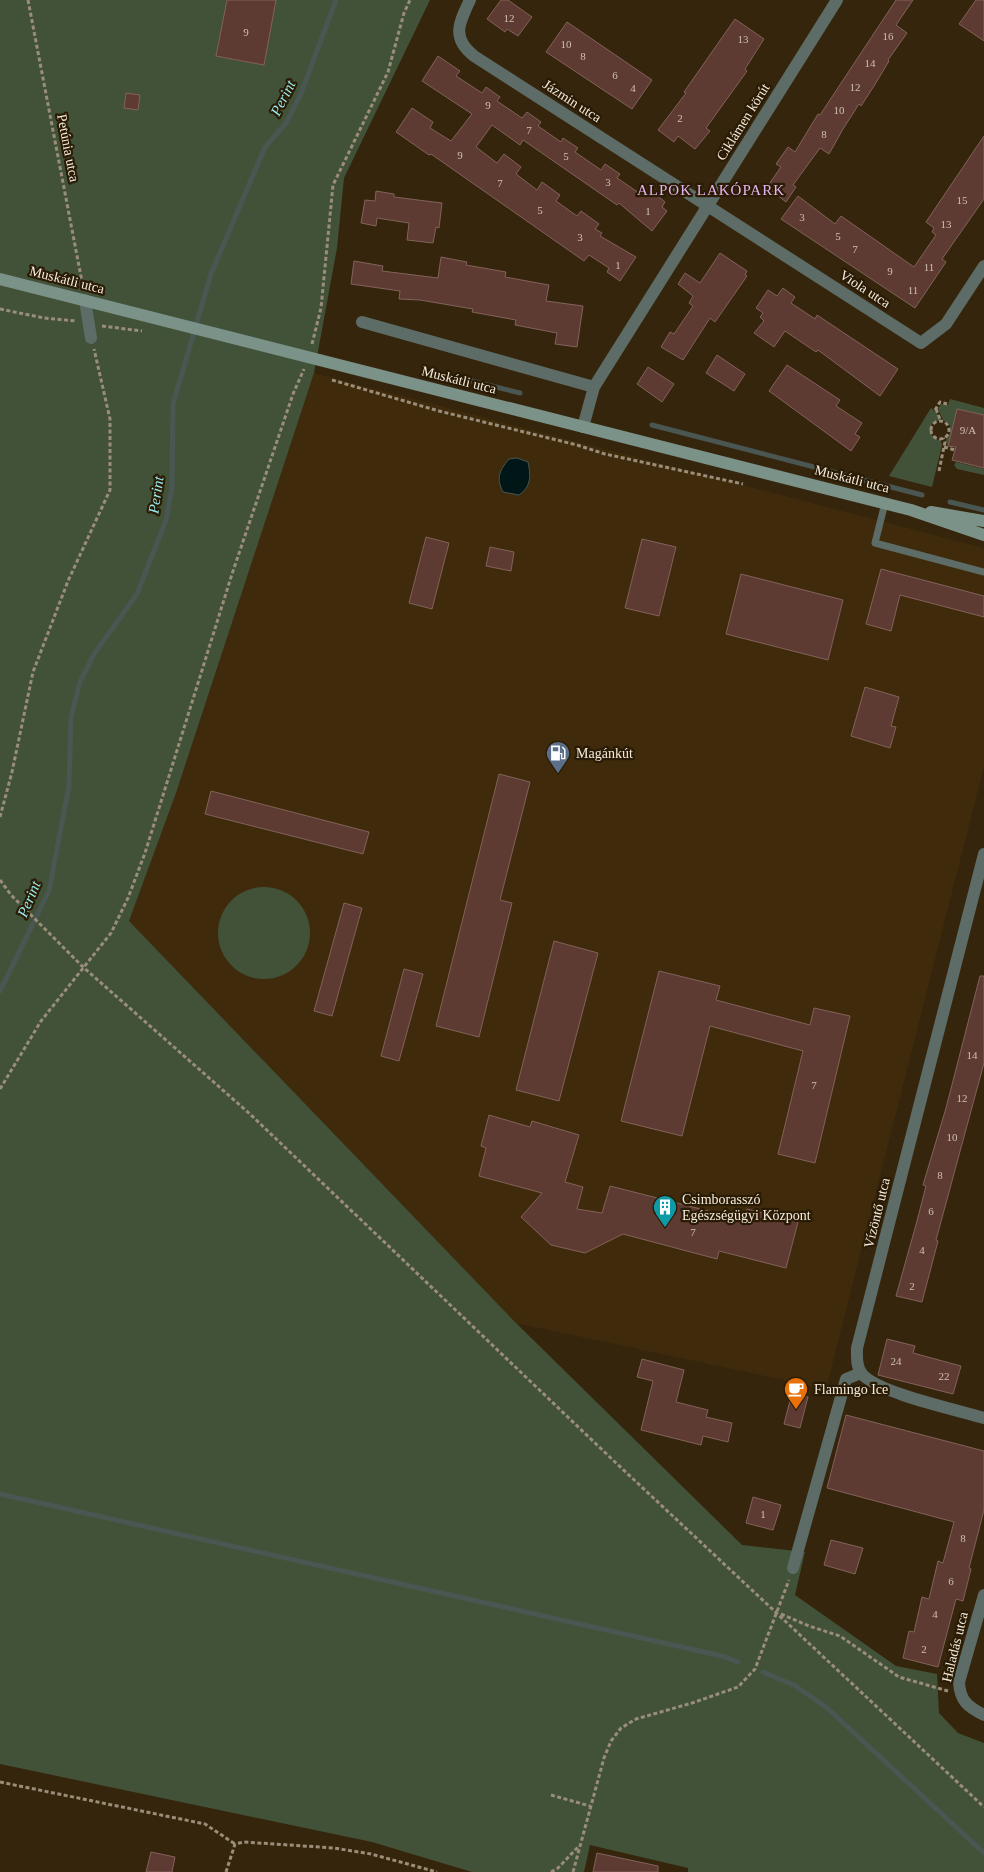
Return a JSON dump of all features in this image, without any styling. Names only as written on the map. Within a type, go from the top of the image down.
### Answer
[{"type":"main road","name":"Muskátli utca","points":[[0,279],[158,317],[583,428],[885,503],[984,534]]},
{"type":"main road","name":"Muskátli utca","points":[[911,510],[984,521]]},
{"type":"street","name":"Jázmin utca","points":[[470,0],[459,22],[459,37],[465,48],[708,206]]},
{"type":"street","name":"Ciklámen körút","points":[[583,428],[594,387],[837,0]]},
{"type":"street","name":"Viola utca","points":[[708,206],[921,343],[946,324],[984,266]]},
{"type":"street","points":[[86,300],[91,338]]},
{"type":"street","points":[[362,322],[594,387]]},
{"type":"street","name":"Vízöntő utca","points":[[861,1373],[856,1361],[858,1348],[984,854]]},
{"type":"street","points":[[793,1568],[846,1379],[861,1373],[882,1387],[984,1418]]},
{"type":"street","name":"Haladás utca","points":[[962,1699],[960,1682],[984,1595]]},
{"type":"street","points":[[962,1699],[984,1715]]},
{"type":"lane","points":[[885,503],[875,543],[984,572]]},
{"type":"path","name":"Petúnia utca","points":[[28,0],[86,300]]},
{"type":"path","points":[[0,1089],[41,1021],[111,933],[128,898],[145,852],[232,574],[293,394],[309,357],[321,308],[333,185],[388,72],[404,12],[410,0]]},
{"type":"path","points":[[0,817],[12,772],[33,672],[68,581],[110,490],[110,419],[91,338]]},
{"type":"path","points":[[293,369],[312,374]]},
{"type":"path","points":[[330,379],[605,454],[750,485]]},
{"type":"path","points":[[941,422],[936,409],[940,402],[947,404]]},
{"type":"path","points":[[939,471],[946,442],[942,438],[934,436],[931,429],[936,422],[946,424],[949,429],[947,435],[942,438]]},
{"type":"path","points":[[944,447],[955,450]]},
{"type":"path","points":[[0,880],[11,896],[83,967],[250,1114],[615,1462],[984,1807]]},
{"type":"path","points":[[573,1872],[590,1806],[611,1741],[621,1728],[636,1719],[738,1687],[755,1669],[778,1613],[793,1568]]},
{"type":"path","points":[[778,1613],[840,1636],[899,1677],[962,1699]]},
{"type":"path","points":[[0,1782],[205,1824],[235,1844],[244,1842],[334,1848],[371,1854],[437,1872]]},
{"type":"path","points":[[551,1794],[590,1806]]},
{"type":"path","points":[[226,1872],[235,1844]]},
{"type":"path","points":[[551,1872],[558,1868],[579,1846]]},
{"type":"shaded area","points":[[314,373],[984,548],[984,766],[826,1389],[516,1323],[129,921],[176,793]]},
{"type":"shaded area","points":[[517,458],[528,462],[530,472],[528,485],[519,495],[503,492],[499,479],[503,467],[509,459]]},
{"type":"green space","points":[[0,0],[430,0],[344,178],[337,248],[314,373],[176,793],[129,921],[516,1323],[742,1545],[805,1552],[795,1595],[896,1666],[937,1674],[939,1713],[958,1733],[984,1743],[984,1872],[688,1872],[688,1868],[590,1845],[584,1872],[472,1872],[372,1842],[0,1764]]},
{"type":"green space","points":[[950,399],[984,408],[984,415],[957,409],[948,446],[946,440],[950,433],[950,425],[943,420],[938,409],[941,404],[948,405]]},
{"type":"green space","points":[[931,408],[938,414],[940,420],[932,423],[930,432],[934,438],[941,441],[942,445],[932,487],[889,476]]},
{"type":"green space","points":[[956,462],[984,469],[984,475],[957,469],[954,465]]},
{"type":"green space","points":[[264,887],[282,890],[297,900],[307,915],[310,933],[307,951],[297,966],[282,976],[264,979],[246,976],[231,966],[221,951],[218,933],[221,915],[231,900],[246,890]]},
{"type":"building","points":[[227,0],[276,0],[264,65],[216,56]]},
{"type":"building","points":[[501,0],[508,0],[532,17],[518,36],[507,29],[505,32],[487,19]]},
{"type":"building","points":[[896,0],[913,0],[896,25],[907,33],[888,60],[861,106],[859,104],[829,154],[820,148],[793,185],[796,187],[786,202],[767,187],[781,167],[776,164],[788,147],[795,152],[818,114],[820,115]]},
{"type":"building","points":[[976,0],[984,0],[984,41],[959,24]]},
{"type":"building","points":[[735,19],[764,39],[745,69],[747,71],[706,128],[710,131],[695,149],[678,136],[674,142],[658,130],[686,93],[684,92]]},
{"type":"building","points":[[567,22],[652,80],[632,109],[546,52]]},
{"type":"building","points":[[438,56],[460,71],[456,76],[482,93],[486,87],[500,97],[497,101],[522,118],[527,112],[541,122],[538,126],[561,142],[563,138],[578,148],[575,152],[601,170],[605,164],[620,174],[617,178],[642,195],[645,191],[651,195],[653,192],[665,202],[662,207],[667,211],[652,231],[619,203],[617,205],[523,140],[520,145],[492,125],[476,147],[497,163],[504,154],[521,167],[516,174],[537,190],[542,182],[560,195],[556,201],[577,216],[581,211],[599,224],[595,229],[602,233],[600,236],[636,257],[620,281],[607,272],[609,268],[589,255],[584,261],[431,154],[429,155],[396,132],[412,108],[433,122],[430,128],[451,141],[472,114],[422,81]]},
{"type":"building","points":[[126,93],[140,95],[138,110],[124,108]]},
{"type":"building","points":[[984,136],[984,199],[942,259],[946,262],[915,308],[781,219],[798,196],[835,224],[841,216],[914,267],[936,235],[932,232],[934,228],[926,222]]},
{"type":"building","points":[[376,191],[394,194],[394,197],[442,203],[439,228],[436,227],[433,243],[407,240],[409,223],[377,218],[376,226],[361,223],[365,200],[375,201]]},
{"type":"building","points":[[720,253],[747,271],[745,275],[747,276],[715,322],[710,318],[683,360],[661,347],[670,332],[674,334],[693,306],[689,303],[693,296],[678,284],[685,273],[700,283]]},
{"type":"building","points":[[441,257],[467,262],[466,265],[506,272],[505,277],[549,285],[546,301],[583,306],[577,347],[555,344],[557,333],[515,325],[516,320],[472,312],[473,309],[420,300],[399,299],[400,291],[351,284],[354,261],[383,266],[382,271],[438,278]]},
{"type":"building","points":[[783,288],[795,297],[791,303],[815,319],[817,315],[898,369],[880,396],[818,350],[816,352],[785,331],[774,347],[754,333],[764,321],[760,317],[763,313],[756,308],[768,290],[777,296]]},
{"type":"building","points":[[717,355],[745,374],[734,391],[706,373]]},
{"type":"building","points":[[787,365],[840,400],[836,406],[862,423],[855,434],[860,437],[851,451],[769,391]]},
{"type":"building","points":[[648,367],[674,384],[662,402],[637,384]]},
{"type":"building","points":[[957,409],[984,415],[984,468],[952,460],[956,447],[948,446]]},
{"type":"building","points":[[426,537],[449,543],[432,609],[409,603]]},
{"type":"building","points":[[642,539],[676,547],[659,616],[625,608]]},
{"type":"building","points":[[490,547],[514,552],[511,571],[486,566]]},
{"type":"building","points":[[881,569],[984,596],[984,617],[900,595],[891,631],[866,624]]},
{"type":"building","points":[[741,574],[843,600],[828,660],[726,634]]},
{"type":"building","points":[[865,687],[899,697],[891,726],[896,727],[890,748],[851,736]]},
{"type":"building","points":[[499,774],[530,782],[500,900],[512,903],[479,1037],[436,1026]]},
{"type":"building","points":[[211,791],[369,832],[363,854],[205,814]]},
{"type":"building","points":[[344,903],[362,908],[332,1016],[314,1011]]},
{"type":"building","points":[[554,941],[598,953],[559,1101],[516,1090]]},
{"type":"building","points":[[404,969],[423,974],[399,1061],[381,1056]]},
{"type":"building","points":[[659,971],[720,986],[716,1000],[810,1025],[814,1008],[850,1016],[815,1163],[778,1154],[803,1051],[710,1026],[682,1136],[621,1121]]},
{"type":"building","points":[[980,976],[984,976],[984,1063],[936,1240],[938,1241],[922,1302],[896,1296],[926,1186],[923,1185],[946,1108]]},
{"type":"building","name":"Csimborasszó Egészségügyi Központ","points":[[489,1115],[530,1127],[532,1121],[579,1135],[565,1182],[583,1187],[577,1209],[602,1213],[610,1186],[744,1220],[747,1209],[798,1222],[786,1268],[719,1251],[717,1259],[623,1234],[585,1253],[551,1245],[521,1217],[542,1193],[479,1176],[486,1148],[481,1146]]},
{"type":"building","points":[[887,1339],[915,1346],[913,1353],[961,1366],[953,1394],[878,1375]]},
{"type":"building","points":[[642,1359],[684,1370],[676,1402],[708,1410],[706,1417],[732,1423],[728,1442],[703,1436],[701,1445],[641,1430],[653,1381],[637,1377]]},
{"type":"building","name":"Flamingo Ice","points":[[792,1393],[808,1397],[800,1428],[784,1424]]},
{"type":"building","points":[[846,1415],[984,1451],[984,1510],[969,1568],[971,1569],[963,1601],[956,1599],[938,1667],[903,1658],[909,1631],[914,1632],[922,1597],[929,1599],[938,1561],[943,1563],[954,1522],[827,1488]]},
{"type":"building","points":[[753,1497],[781,1505],[773,1530],[746,1523]]},
{"type":"building","points":[[831,1540],[863,1548],[855,1574],[824,1565]]},
{"type":"building","points":[[151,1852],[175,1857],[172,1872],[146,1872]]},
{"type":"building","points":[[597,1853],[658,1866],[658,1872],[593,1872]]},
{"type":"waterway","name":"Perint","points":[[0,991],[49,891],[69,786],[71,717],[80,682],[94,654],[137,594],[166,520],[172,488],[173,404],[211,274],[265,147],[286,123],[300,96],[336,0]]},
{"type":"waterway","points":[[464,379],[520,393]]},
{"type":"waterway","points":[[652,425],[922,495]]},
{"type":"waterway","points":[[950,502],[984,510]]},
{"type":"waterway","points":[[0,1494],[722,1656],[738,1662]]},
{"type":"waterway","points":[[763,1672],[794,1685],[826,1707],[984,1853]]},
{"type":"place","name":"Magánkút","points":[[558,774]]},
{"type":"place","name":"Csimborasszó Egészségügyi Központ","points":[[665,1228]]},
{"type":"place","name":"Flamingo Ice","points":[[796,1410]]},
{"type":"district","name":"ALPOK LAKÓPARK","points":[[711,190]]}]
